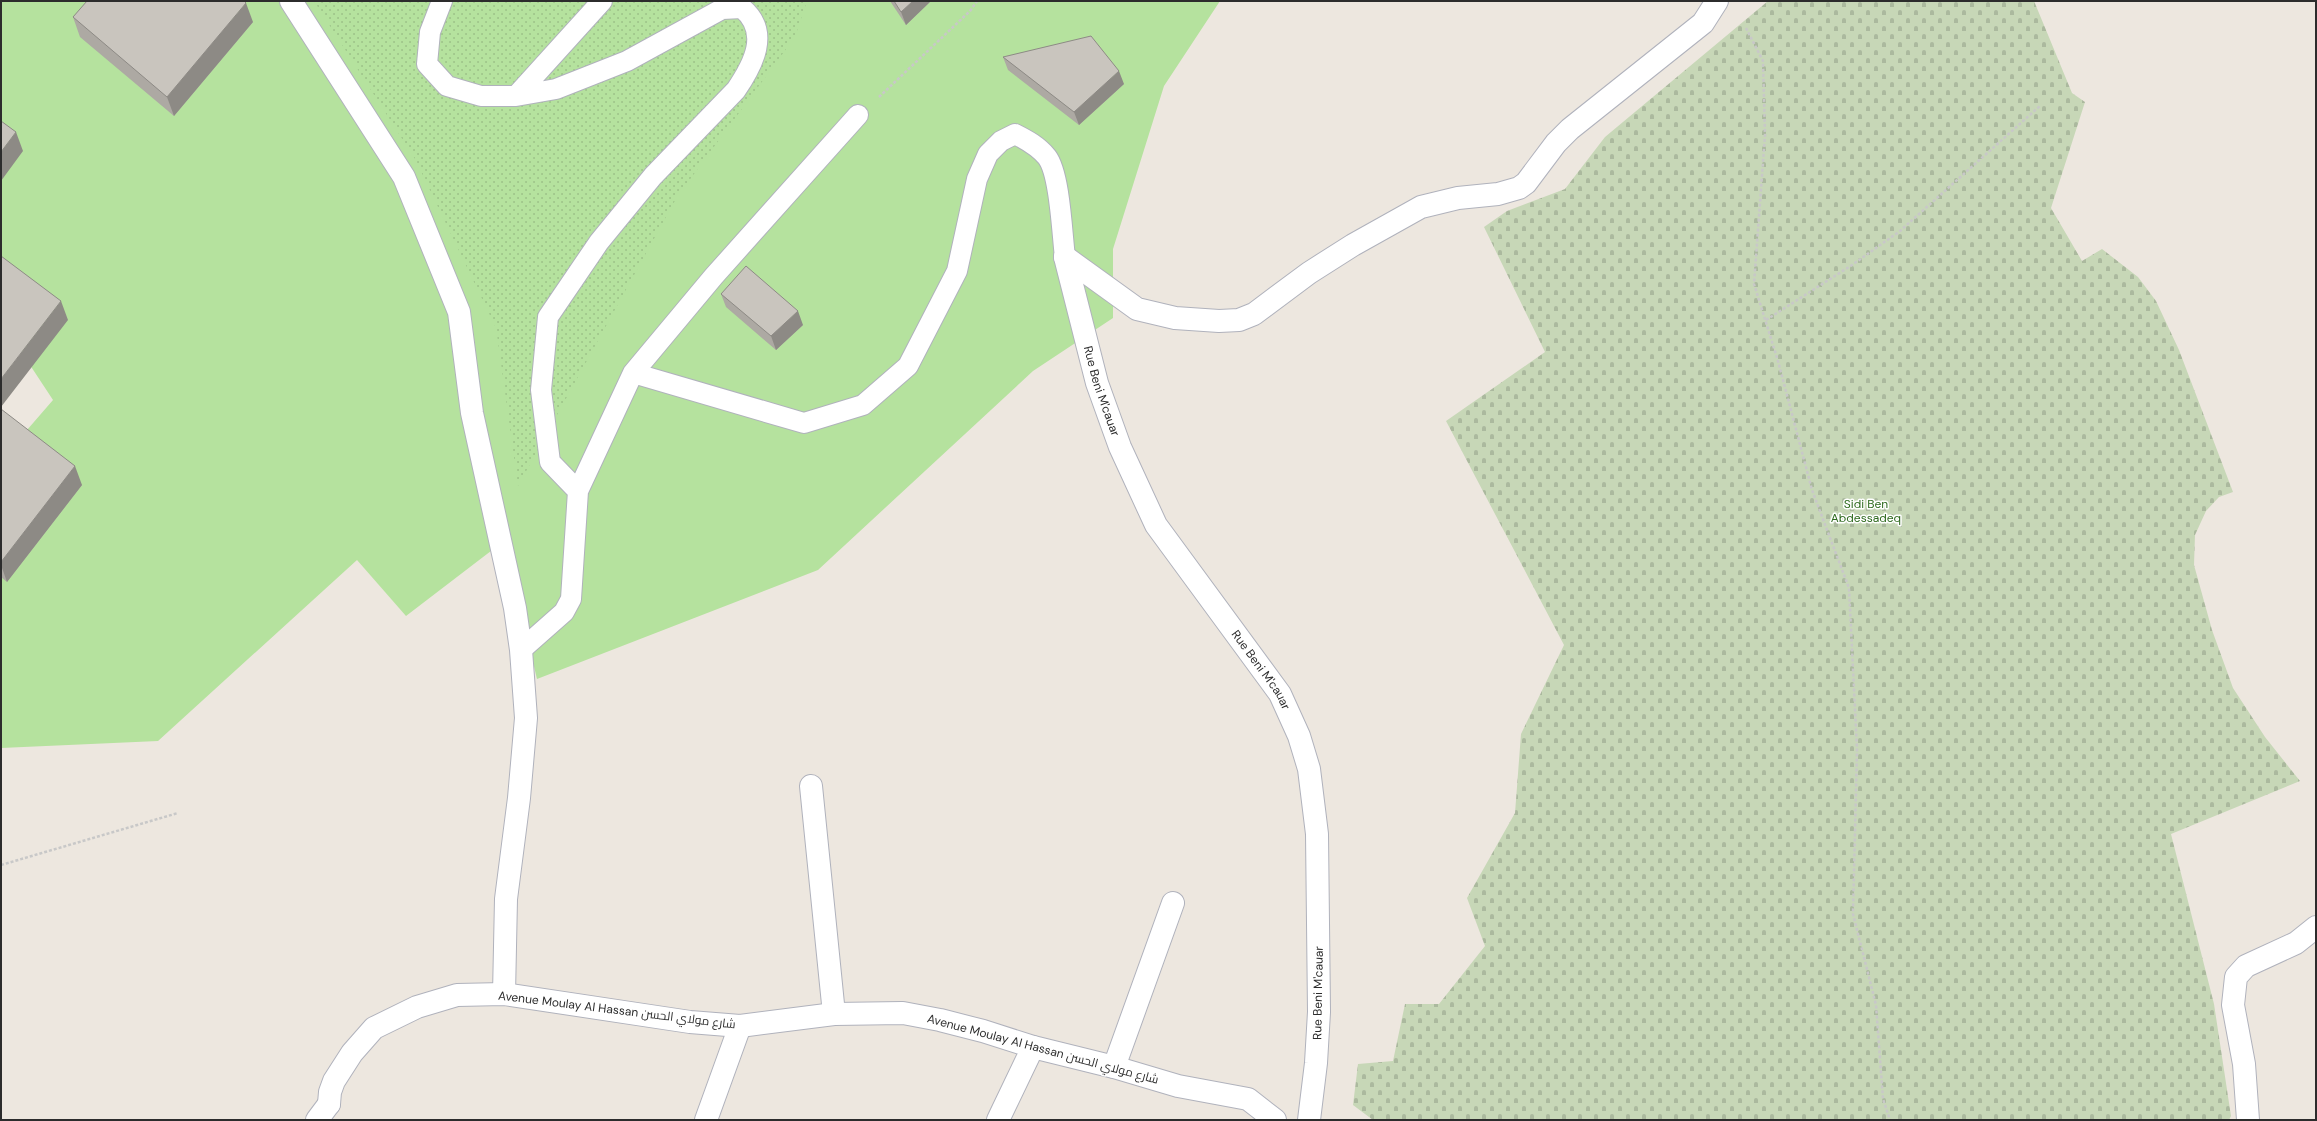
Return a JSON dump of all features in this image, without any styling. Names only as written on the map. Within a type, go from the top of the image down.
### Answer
[{"type":"street","points":[[291,1],[404,177],[459,312],[472,413],[515,608],[521,650],[526,718],[519,798],[506,899],[504,994]]},
{"type":"street","points":[[1065,257],[1137,309],[1175,318],[1219,321],[1247,318],[1353,244],[1421,207],[1458,198],[1498,194],[1519,188],[1526,183],[1556,143],[1570,129],[1703,23],[1718,1]]},
{"type":"street","name":"Rue Beni M'cauar","points":[[1065,257],[1097,384],[1120,447],[1156,525],[1280,694],[1299,736],[1303,749],[1314,803],[1318,949],[1319,1012],[1316,1063],[1309,1120]]},
{"type":"street","points":[[811,786],[834,1014]]},
{"type":"street","points":[[1114,1067],[1173,903]]},
{"type":"street","points":[[2248,1120],[2244,1064],[2233,1005],[2236,977],[2246,966],[2296,944],[2316,927]]},
{"type":"street","name":"Avenue Moulay Al Hassan شارع مولاي الحسن","points":[[328,1115],[330,1092],[334,1080],[352,1053],[374,1028],[417,1007],[457,995],[504,994],[690,1022],[740,1026],[834,1014],[903,1013],[976,1029],[1034,1047],[1114,1067],[1178,1086],[1248,1099],[1275,1120]]},
{"type":"street","points":[[706,1120],[740,1026]]},
{"type":"street","points":[[998,1120],[1034,1047]]},
{"type":"lane","points":[[442,1],[430,32],[427,64],[447,86],[481,96],[516,96],[556,89],[627,61],[722,9],[742,8],[751,16],[757,27],[758,41],[746,76],[736,90],[653,176],[600,242],[548,317],[541,390],[550,462],[578,491]]},
{"type":"lane","points":[[516,96],[602,1]]},
{"type":"lane","points":[[521,650],[564,612],[571,598],[578,491],[632,373],[714,276],[858,115]]},
{"type":"lane","points":[[632,373],[804,423],[863,405],[908,366],[957,271],[977,178],[988,154],[1001,140],[1014,134],[1032,142],[1048,158],[1056,182],[1065,257]]},
{"type":"path","points":[[858,115],[970,11],[977,1]]},
{"type":"path","points":[[1746,28],[1763,60],[1765,135],[1754,284],[1766,320],[1812,490],[1849,588],[1857,749],[1853,914],[1876,1005],[1883,1099],[1890,1120]]},
{"type":"path","points":[[1766,320],[1852,265],[1900,231],[2041,105]]},
{"type":"path","points":[[1,865],[178,813]]},
{"type":"green space","points":[[1,1],[1220,1],[1164,86],[1113,249],[1113,318],[1033,371],[818,570],[537,679],[504,541],[406,616],[357,560],[158,741],[1,748],[1,460],[53,400],[1,321]]},
{"type":"green space","points":[[314,1],[807,1],[795,37],[677,197],[518,486],[496,328],[415,159]]},
{"type":"green space","name":"Sidi Ben Abdessadeq","points":[[1768,1],[2034,1],[2072,93],[2085,102],[2051,208],[2082,261],[2102,249],[2138,277],[2156,301],[2179,350],[2233,492],[2219,497],[2206,511],[2195,535],[2194,565],[2212,630],[2233,688],[2265,737],[2300,781],[2171,834],[2214,1004],[2231,1116],[2229,1120],[1373,1120],[1353,1105],[1358,1064],[1393,1061],[1405,1004],[1439,1004],[1485,946],[1467,898],[1515,813],[1521,734],[1564,645],[1446,421],[1545,352],[1484,227],[1507,211],[1565,189],[1605,137]]},
{"type":"building","points":[[87,1],[244,1],[246,3],[167,97],[73,17]]},
{"type":"building","points":[[894,1],[913,1],[901,12]]},
{"type":"building","points":[[1091,36],[1119,71],[1074,112],[1003,57]]},
{"type":"building","points":[[1,121],[16,132],[1,152]]},
{"type":"building","points":[[1,256],[61,301],[1,379]]},
{"type":"building","points":[[746,266],[798,311],[771,336],[721,294]]},
{"type":"building","points":[[1,409],[75,466],[1,562]]}]
